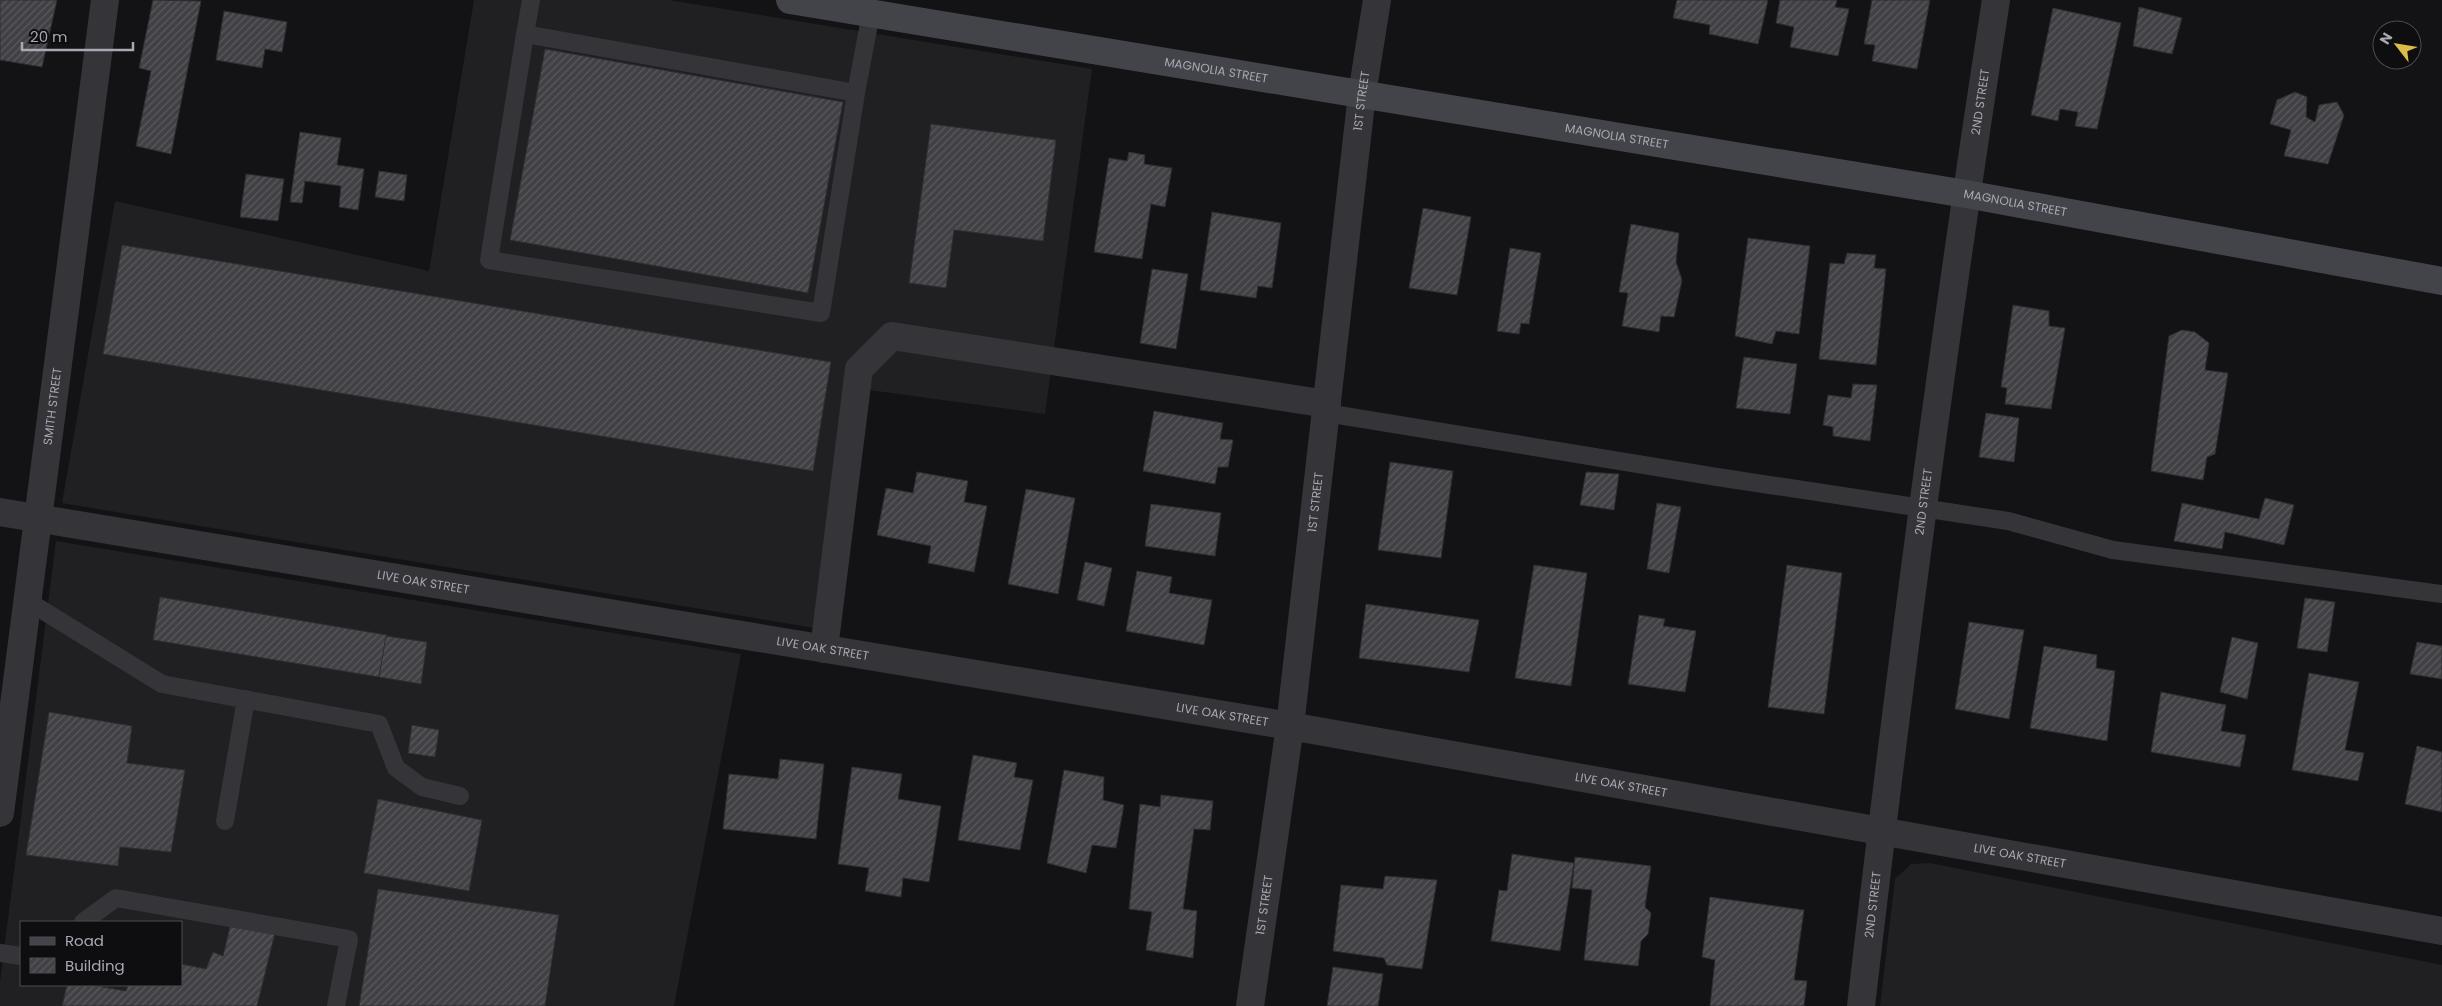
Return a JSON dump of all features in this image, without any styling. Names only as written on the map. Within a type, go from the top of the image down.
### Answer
[{"type":"street","name":"SMITH STREET","points":[[0,813],[105,0]]},
{"type":"street","name":"MAGNOLIA STREET","points":[[790,0],[1966,194],[2442,281]]},
{"type":"street","name":"1ST STREET","points":[[1250,1006],[1290,726],[1362,94],[1377,0]]},
{"type":"street","name":"2ND STREET","points":[[1861,1006],[1881,833],[1966,194],[1996,0]]},
{"type":"street","points":[[824,649],[859,369],[892,336],[1327,409]]},
{"type":"street","name":"LIVE OAK STREET","points":[[0,512],[1290,726],[1881,833],[2442,931]]},
{"type":"lane","points":[[531,0],[489,260],[821,313],[856,93],[871,14]]},
{"type":"lane","points":[[525,34],[856,93]]},
{"type":"lane","points":[[1327,409],[1717,477],[2008,521],[2113,550],[2442,594]]},
{"type":"lane","points":[[26,600],[162,684],[379,724],[396,768],[422,787],[460,796]]},
{"type":"lane","points":[[225,821],[246,699]]},
{"type":"lane","points":[[84,921],[116,898],[349,939],[336,1006]]},
{"type":"lane","points":[[0,953],[20,956]]},
{"type":"shaded area","points":[[474,0],[669,0],[1092,69],[1045,414],[869,390],[833,631],[62,503],[115,201],[429,271]]},
{"type":"shaded area","points":[[56,541],[741,654],[674,1006],[0,1006],[0,982]]},
{"type":"shaded area","points":[[1930,863],[2442,965],[2442,1006],[1880,1006],[1895,879],[1911,864]]},
{"type":"building","points":[[0,0],[57,0],[42,67],[0,60]]},
{"type":"building","points":[[153,0],[201,1],[171,154],[136,146],[151,71],[139,68]]},
{"type":"building","points":[[1677,0],[1768,0],[1758,44],[1709,34],[1710,25],[1673,18]]},
{"type":"building","points":[[1780,0],[1837,0],[1835,7],[1849,9],[1838,56],[1790,47],[1794,27],[1776,23]]},
{"type":"building","points":[[1872,0],[1930,0],[1917,69],[1872,61],[1875,45],[1864,44]]},
{"type":"building","points":[[2139,7],[2182,18],[2172,54],[2133,46]]},
{"type":"building","points":[[2053,8],[2121,23],[2097,129],[2075,126],[2078,112],[2060,109],[2058,121],[2031,115]]},
{"type":"building","points":[[224,11],[287,22],[282,52],[265,49],[262,68],[216,60]]},
{"type":"building","points":[[545,49],[843,102],[808,293],[510,240]]},
{"type":"building","points":[[2295,92],[2307,97],[2306,117],[2315,122],[2319,105],[2337,102],[2344,115],[2328,164],[2284,156],[2291,130],[2270,124],[2277,100]]},
{"type":"building","points":[[931,124],[1056,140],[1043,241],[954,230],[946,288],[909,283]]},
{"type":"building","points":[[300,132],[341,138],[337,165],[364,169],[358,210],[339,207],[341,186],[305,181],[302,203],[290,202]]},
{"type":"building","points":[[1129,152],[1145,155],[1144,164],[1172,168],[1165,207],[1151,204],[1142,259],[1094,252],[1109,158],[1127,161]]},
{"type":"building","points":[[379,171],[407,175],[404,201],[375,197]]},
{"type":"building","points":[[246,174],[284,179],[278,221],[240,217]]},
{"type":"building","points":[[1423,208],[1471,217],[1457,295],[1409,288]]},
{"type":"building","points":[[1212,212],[1281,223],[1272,288],[1258,286],[1256,298],[1200,290]]},
{"type":"building","points":[[1631,224],[1679,233],[1676,262],[1682,280],[1674,317],[1661,316],[1659,332],[1622,326],[1628,293],[1619,292]]},
{"type":"building","points":[[1748,238],[1810,246],[1799,334],[1776,331],[1772,344],[1735,336]]},
{"type":"building","points":[[122,245],[831,362],[813,471],[103,354]]},
{"type":"building","points":[[1510,248],[1541,253],[1529,324],[1521,323],[1519,334],[1497,331]]},
{"type":"building","points":[[1847,253],[1876,255],[1874,268],[1886,269],[1876,365],[1819,359],[1830,263],[1844,264]]},
{"type":"building","points":[[1152,269],[1188,274],[1176,349],[1140,343]]},
{"type":"building","points":[[2013,305],[2049,311],[2049,326],[2065,328],[2051,409],[2005,404],[2007,388],[2001,387]]},
{"type":"building","points":[[2182,330],[2195,332],[2209,343],[2205,370],[2228,373],[2215,454],[2207,457],[2203,480],[2151,471],[2169,336]]},
{"type":"building","points":[[1744,357],[1797,364],[1790,414],[1736,408]]},
{"type":"building","points":[[1853,384],[1877,385],[1870,441],[1833,436],[1833,427],[1823,425],[1828,395],[1851,398]]},
{"type":"building","points":[[1154,411],[1223,423],[1220,439],[1233,440],[1228,467],[1218,467],[1215,484],[1143,471]]},
{"type":"building","points":[[1986,413],[2019,418],[2014,462],[1979,457]]},
{"type":"building","points":[[1390,462],[1453,471],[1441,558],[1378,550]]},
{"type":"building","points":[[917,472],[968,481],[964,502],[987,506],[974,572],[928,563],[931,546],[877,535],[886,488],[913,493]]},
{"type":"building","points":[[1586,472],[1619,474],[1614,510],[1580,505]]},
{"type":"building","points":[[1026,489],[1075,498],[1058,594],[1008,584]]},
{"type":"building","points":[[2265,498],[2294,505],[2284,545],[2225,532],[2222,549],[2174,541],[2182,503],[2259,519]]},
{"type":"building","points":[[1657,503],[1681,507],[1669,573],[1647,569]]},
{"type":"building","points":[[1151,504],[1221,513],[1215,556],[1145,546]]},
{"type":"building","points":[[1085,562],[1112,568],[1104,606],[1077,600]]},
{"type":"building","points":[[1534,565],[1587,573],[1571,686],[1515,678]]},
{"type":"building","points":[[1787,565],[1842,573],[1824,714],[1768,707]]},
{"type":"building","points":[[1137,571],[1172,577],[1169,593],[1212,600],[1204,645],[1126,631]]},
{"type":"building","points":[[160,597],[387,635],[379,677],[153,640]]},
{"type":"building","points":[[2305,598],[2335,602],[2327,652],[2297,648]]},
{"type":"building","points":[[1366,604],[1479,620],[1469,672],[1359,658]]},
{"type":"building","points":[[1639,615],[1665,619],[1663,626],[1696,631],[1685,692],[1628,684]]},
{"type":"building","points":[[1969,622],[2024,630],[2009,719],[1955,709]]},
{"type":"building","points":[[386,636],[427,642],[421,684],[379,677]]},
{"type":"building","points":[[2232,637],[2258,643],[2247,699],[2220,692]]},
{"type":"building","points":[[2417,642],[2442,646],[2442,679],[2410,674]]},
{"type":"building","points":[[2044,646],[2097,655],[2096,668],[2115,671],[2107,741],[2030,728]]},
{"type":"building","points":[[2309,673],[2359,682],[2345,750],[2364,753],[2358,781],[2292,770]]},
{"type":"building","points":[[2161,692],[2226,705],[2221,731],[2246,735],[2240,767],[2151,752]]},
{"type":"building","points":[[49,712],[132,726],[127,763],[185,770],[171,852],[120,847],[118,866],[26,855]]},
{"type":"building","points":[[412,725],[439,730],[435,757],[408,753]]},
{"type":"building","points":[[2417,746],[2442,752],[2442,812],[2405,804]]},
{"type":"building","points":[[973,755],[1017,763],[1014,777],[1033,780],[1020,850],[958,840]]},
{"type":"building","points":[[780,759],[824,764],[816,839],[723,829],[729,774],[778,779]]},
{"type":"building","points":[[852,767],[902,774],[898,799],[941,806],[929,882],[903,878],[901,897],[865,891],[869,868],[838,864]]},
{"type":"building","points":[[1064,770],[1104,777],[1103,800],[1124,805],[1116,848],[1092,845],[1086,873],[1047,863]]},
{"type":"building","points":[[1161,795],[1213,801],[1210,830],[1194,829],[1183,909],[1197,911],[1193,958],[1146,950],[1152,912],[1129,909],[1140,804],[1160,807]]},
{"type":"building","points":[[378,799],[482,820],[469,891],[364,873]]},
{"type":"building","points":[[1512,854],[1574,863],[1560,951],[1491,941],[1499,890],[1507,891]]},
{"type":"building","points":[[1575,857],[1651,866],[1645,907],[1651,913],[1648,934],[1641,941],[1638,966],[1584,960],[1592,890],[1572,888]]},
{"type":"building","points":[[1385,876],[1437,880],[1422,969],[1387,965],[1384,958],[1333,951],[1341,885],[1383,889]]},
{"type":"building","points":[[378,889],[559,915],[545,1006],[359,1006]]},
{"type":"building","points":[[1710,897],[1804,910],[1794,980],[1807,981],[1804,1006],[1710,1006],[1715,960],[1702,957]]},
{"type":"building","points":[[231,923],[275,933],[257,1006],[62,1006],[67,986],[97,986],[126,991],[128,986],[182,986],[182,964],[206,969],[213,952],[223,956]]},
{"type":"building","points":[[1333,967],[1383,974],[1378,1006],[1327,1006]]}]
